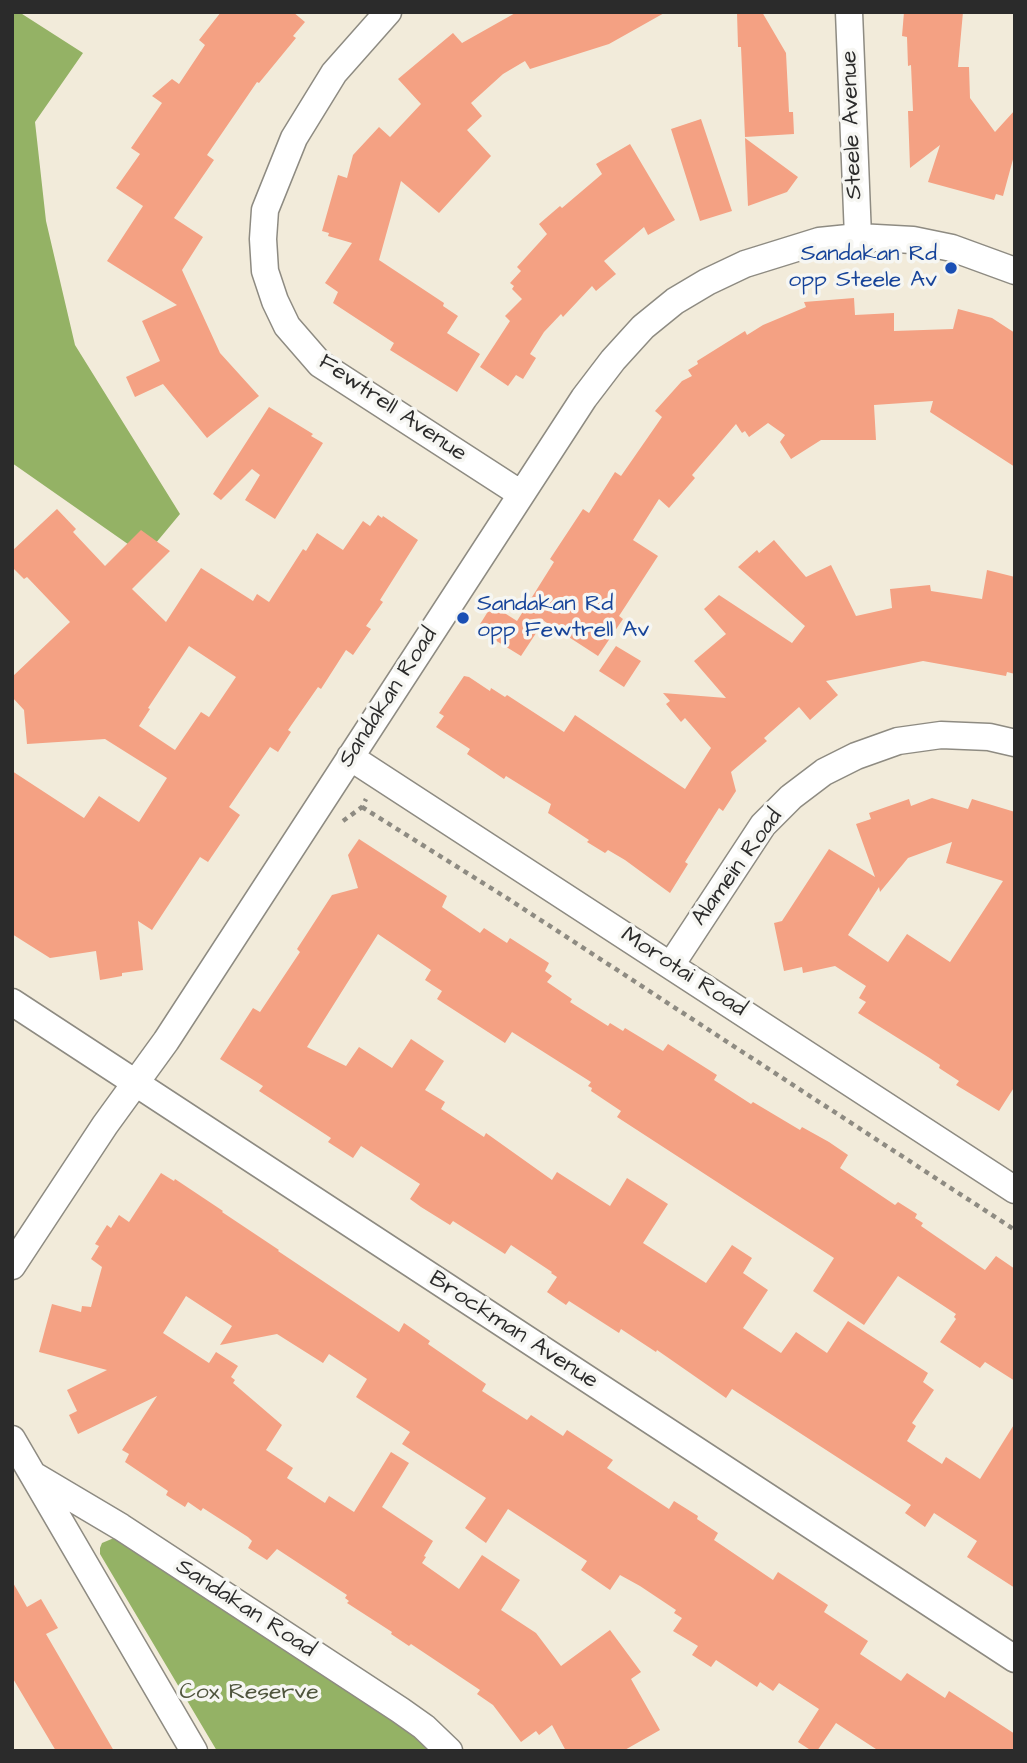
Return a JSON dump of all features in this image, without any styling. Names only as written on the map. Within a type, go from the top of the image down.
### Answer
[{"type":"street","name":"Fewtrell Avenue","points":[[388,12],[334,73],[293,138],[265,210],[265,271],[287,326],[320,363],[521,494]]},
{"type":"street","name":"Steele Avenue","points":[[849,12],[858,237]]},
{"type":"street","name":"Sandakan Road","points":[[12,1266],[134,1083],[166,1041],[584,398],[643,327],[707,282],[771,255],[819,242],[858,237],[913,240],[952,248],[1015,271]]},
{"type":"street","name":"Alamein Road","points":[[671,965],[763,825],[791,797],[824,772],[856,756],[898,741],[941,735],[989,737],[1015,743]]},
{"type":"street","name":"Morotai Road","points":[[350,757],[1015,1190]]},
{"type":"street","name":"Brockman Avenue","points":[[12,1002],[1015,1659]]},
{"type":"street","name":"Sandakan Road","points":[[12,1439],[194,1751]]},
{"type":"street","name":"Sandakan Road","points":[[35,1476],[121,1527],[400,1710],[424,1727],[449,1751]]},
{"type":"path","points":[[362,807],[510,900],[1015,1230]]},
{"type":"green space","points":[[12,12],[19,12],[83,53],[35,122],[46,221],[75,345],[180,514],[145,556],[12,463]]},
{"type":"green space","name":"Cox Reserve","points":[[114,1538],[409,1731],[432,1751],[217,1751],[100,1554],[102,1543]]},
{"type":"building","points":[[221,12],[293,12],[305,22],[293,36],[296,38],[259,83],[257,82],[207,155],[214,160],[174,218],[203,237],[182,270],[220,353],[259,396],[207,438],[163,384],[135,397],[126,377],[160,361],[142,321],[177,305],[107,261],[143,206],[116,188],[140,154],[131,148],[162,103],[152,96],[172,79],[179,84],[205,45],[199,40]]},
{"type":"building","points":[[517,12],[666,12],[609,44],[530,69],[525,61],[503,74],[471,103],[482,116],[467,130],[491,156],[439,213],[401,181],[379,260],[444,303],[443,306],[458,316],[447,333],[480,354],[457,392],[390,350],[394,343],[333,303],[338,292],[325,283],[352,243],[328,236],[329,233],[322,231],[338,175],[347,178],[353,155],[379,127],[390,137],[421,104],[398,79],[453,33],[462,43]]},
{"type":"building","points":[[737,12],[762,12],[786,53],[789,112],[793,112],[794,134],[745,137]]},
{"type":"building","points":[[904,12],[963,12],[958,67],[969,67],[970,98],[995,132],[1015,110],[1015,152],[1003,196],[996,194],[994,200],[928,182],[940,145],[910,168],[908,111],[913,111],[907,37],[902,36]]},
{"type":"building","points":[[701,119],[732,211],[700,221],[671,129]]},
{"type":"building","points":[[745,138],[798,177],[787,192],[748,206]]},
{"type":"building","points":[[630,144],[675,220],[648,235],[644,227],[604,261],[616,274],[596,291],[592,286],[563,317],[561,314],[544,332],[530,354],[536,358],[523,379],[516,375],[508,386],[480,367],[510,321],[505,316],[522,299],[510,283],[521,271],[517,267],[547,234],[539,224],[602,174],[596,164]]},
{"type":"building","points":[[854,298],[855,315],[894,313],[894,331],[953,329],[958,309],[992,318],[1015,333],[1015,467],[930,412],[933,401],[874,405],[876,440],[821,440],[791,459],[780,442],[785,435],[768,423],[749,437],[745,431],[742,433],[736,424],[692,475],[695,478],[669,508],[659,499],[633,540],[658,556],[619,616],[623,619],[598,656],[544,621],[521,656],[477,629],[492,605],[517,621],[554,562],[550,559],[583,509],[589,513],[615,472],[621,476],[662,417],[655,411],[682,381],[692,376],[688,370],[698,364],[697,361],[745,331],[747,335],[763,325],[806,307],[804,302]]},
{"type":"building","points":[[269,407],[323,443],[275,519],[245,500],[260,475],[252,469],[221,500],[213,494]]},
{"type":"building","points":[[57,509],[76,529],[73,532],[105,566],[141,530],[170,551],[132,589],[166,622],[201,568],[253,601],[257,594],[269,602],[303,549],[306,551],[317,533],[343,550],[363,521],[370,526],[378,515],[418,540],[380,600],[383,602],[366,626],[371,629],[353,655],[346,650],[321,689],[318,687],[288,730],[291,732],[278,752],[270,747],[229,807],[240,815],[208,862],[200,857],[152,930],[138,921],[143,970],[122,973],[122,976],[100,980],[96,951],[50,958],[12,934],[12,771],[84,818],[99,796],[139,822],[167,778],[105,739],[27,744],[24,710],[12,697],[12,677],[70,622],[27,577],[24,579],[12,567],[12,551]],"holes":[[[189,646],[236,677],[209,717],[201,712],[175,750],[139,726]]]},
{"type":"building","points":[[774,540],[806,577],[831,565],[856,616],[892,608],[890,589],[930,585],[931,591],[982,599],[987,570],[1015,577],[1015,674],[1007,672],[1006,676],[923,661],[826,681],[838,695],[810,720],[799,707],[764,738],[767,741],[731,772],[736,791],[723,811],[719,808],[685,862],[688,864],[670,893],[625,860],[608,850],[605,853],[587,842],[589,840],[548,813],[551,804],[506,776],[504,779],[467,754],[470,749],[436,727],[444,716],[439,713],[464,676],[469,677],[490,691],[491,688],[505,697],[507,695],[564,732],[575,715],[685,789],[711,748],[685,718],[681,722],[666,704],[670,701],[663,693],[726,698],[694,661],[726,634],[704,609],[719,595],[792,643],[805,626],[738,567],[757,550],[759,553]]},
{"type":"building","points":[[616,646],[641,661],[624,687],[599,671]]},
{"type":"building","points":[[932,798],[968,809],[972,799],[1015,812],[1015,1086],[999,1111],[956,1085],[959,1081],[939,1068],[940,1065],[858,1013],[866,1002],[859,998],[866,986],[835,966],[803,973],[802,967],[784,971],[774,923],[782,921],[829,849],[875,877],[856,824],[871,819],[869,813],[909,799],[911,806]],"holes":[[[952,842],[946,863],[1003,881],[950,962],[907,934],[888,962],[848,935],[879,887],[880,892],[908,858]]]},
{"type":"building","points":[[359,839],[447,896],[442,907],[480,933],[484,928],[507,943],[510,938],[549,963],[545,971],[552,976],[547,982],[572,999],[570,1002],[608,1026],[610,1023],[623,1031],[625,1028],[663,1051],[668,1044],[717,1075],[714,1080],[751,1104],[753,1102],[800,1130],[802,1127],[829,1142],[848,1155],[840,1168],[895,1205],[898,1202],[917,1214],[915,1218],[923,1223],[921,1226],[985,1270],[996,1256],[1015,1269],[1015,1381],[985,1362],[980,1368],[940,1342],[956,1319],[956,1314],[898,1276],[864,1325],[813,1291],[834,1258],[617,1117],[621,1111],[591,1091],[592,1088],[588,1086],[591,1082],[512,1032],[505,1043],[437,999],[442,991],[425,980],[431,970],[378,934],[307,1047],[346,1066],[359,1047],[392,1068],[411,1039],[444,1061],[425,1090],[445,1102],[441,1109],[484,1137],[486,1133],[552,1180],[557,1172],[610,1206],[627,1178],[668,1204],[643,1243],[706,1283],[732,1245],[752,1258],[743,1273],[768,1290],[743,1328],[781,1353],[796,1332],[827,1353],[848,1321],[928,1373],[923,1382],[934,1390],[912,1423],[916,1426],[907,1441],[942,1464],[946,1457],[980,1479],[1015,1423],[1015,1588],[967,1557],[977,1541],[934,1513],[925,1527],[905,1513],[911,1505],[732,1389],[726,1398],[657,1350],[656,1352],[621,1329],[619,1333],[569,1301],[566,1305],[547,1292],[557,1277],[552,1272],[511,1245],[505,1254],[453,1221],[450,1225],[421,1207],[410,1199],[420,1184],[361,1146],[353,1158],[328,1142],[331,1138],[259,1091],[263,1086],[220,1059],[253,1008],[260,1012],[300,952],[297,949],[332,895],[358,888],[348,855]]},
{"type":"building","points":[[161,1173],[174,1181],[175,1179],[223,1211],[399,1332],[404,1323],[430,1341],[428,1344],[486,1384],[482,1391],[527,1420],[531,1415],[563,1436],[567,1430],[613,1460],[607,1468],[669,1509],[674,1501],[698,1516],[697,1519],[718,1533],[714,1540],[773,1580],[778,1572],[828,1605],[824,1612],[868,1641],[860,1654],[901,1681],[907,1673],[945,1698],[949,1691],[1015,1734],[1015,1751],[879,1751],[836,1723],[817,1751],[812,1751],[798,1742],[819,1709],[779,1683],[773,1691],[760,1682],[757,1687],[716,1660],[711,1667],[692,1655],[698,1646],[673,1631],[682,1618],[674,1613],[676,1610],[640,1586],[620,1575],[610,1590],[581,1570],[587,1561],[508,1509],[486,1543],[465,1528],[486,1498],[402,1444],[410,1432],[356,1397],[367,1379],[329,1354],[323,1363],[277,1334],[220,1345],[232,1326],[186,1296],[163,1333],[209,1363],[216,1352],[238,1366],[231,1377],[235,1380],[233,1383],[282,1425],[266,1450],[293,1468],[287,1478],[325,1503],[329,1496],[354,1512],[391,1452],[409,1463],[382,1507],[433,1541],[422,1563],[459,1589],[482,1555],[520,1580],[501,1610],[536,1633],[561,1666],[610,1630],[641,1672],[631,1679],[660,1730],[623,1751],[566,1751],[552,1725],[539,1735],[536,1731],[521,1742],[493,1705],[477,1694],[480,1690],[347,1603],[347,1595],[277,1549],[267,1560],[248,1548],[252,1541],[248,1537],[203,1508],[201,1511],[188,1502],[185,1507],[166,1495],[168,1491],[125,1462],[129,1454],[122,1450],[157,1396],[78,1434],[69,1415],[77,1411],[67,1390],[107,1370],[39,1352],[52,1304],[81,1312],[82,1306],[91,1307],[102,1267],[91,1259],[99,1246],[95,1244],[107,1225],[111,1228],[119,1215],[129,1222]]},
{"type":"building","points":[[12,1581],[27,1607],[41,1599],[58,1628],[46,1634],[114,1751],[56,1751],[12,1677]]},
{"type":"place","name":"Sandakan Rd opp Steele Av","points":[[951,268]]},
{"type":"place","name":"Sandakan Rd opp Fewtrell Av","points":[[463,618]]}]
